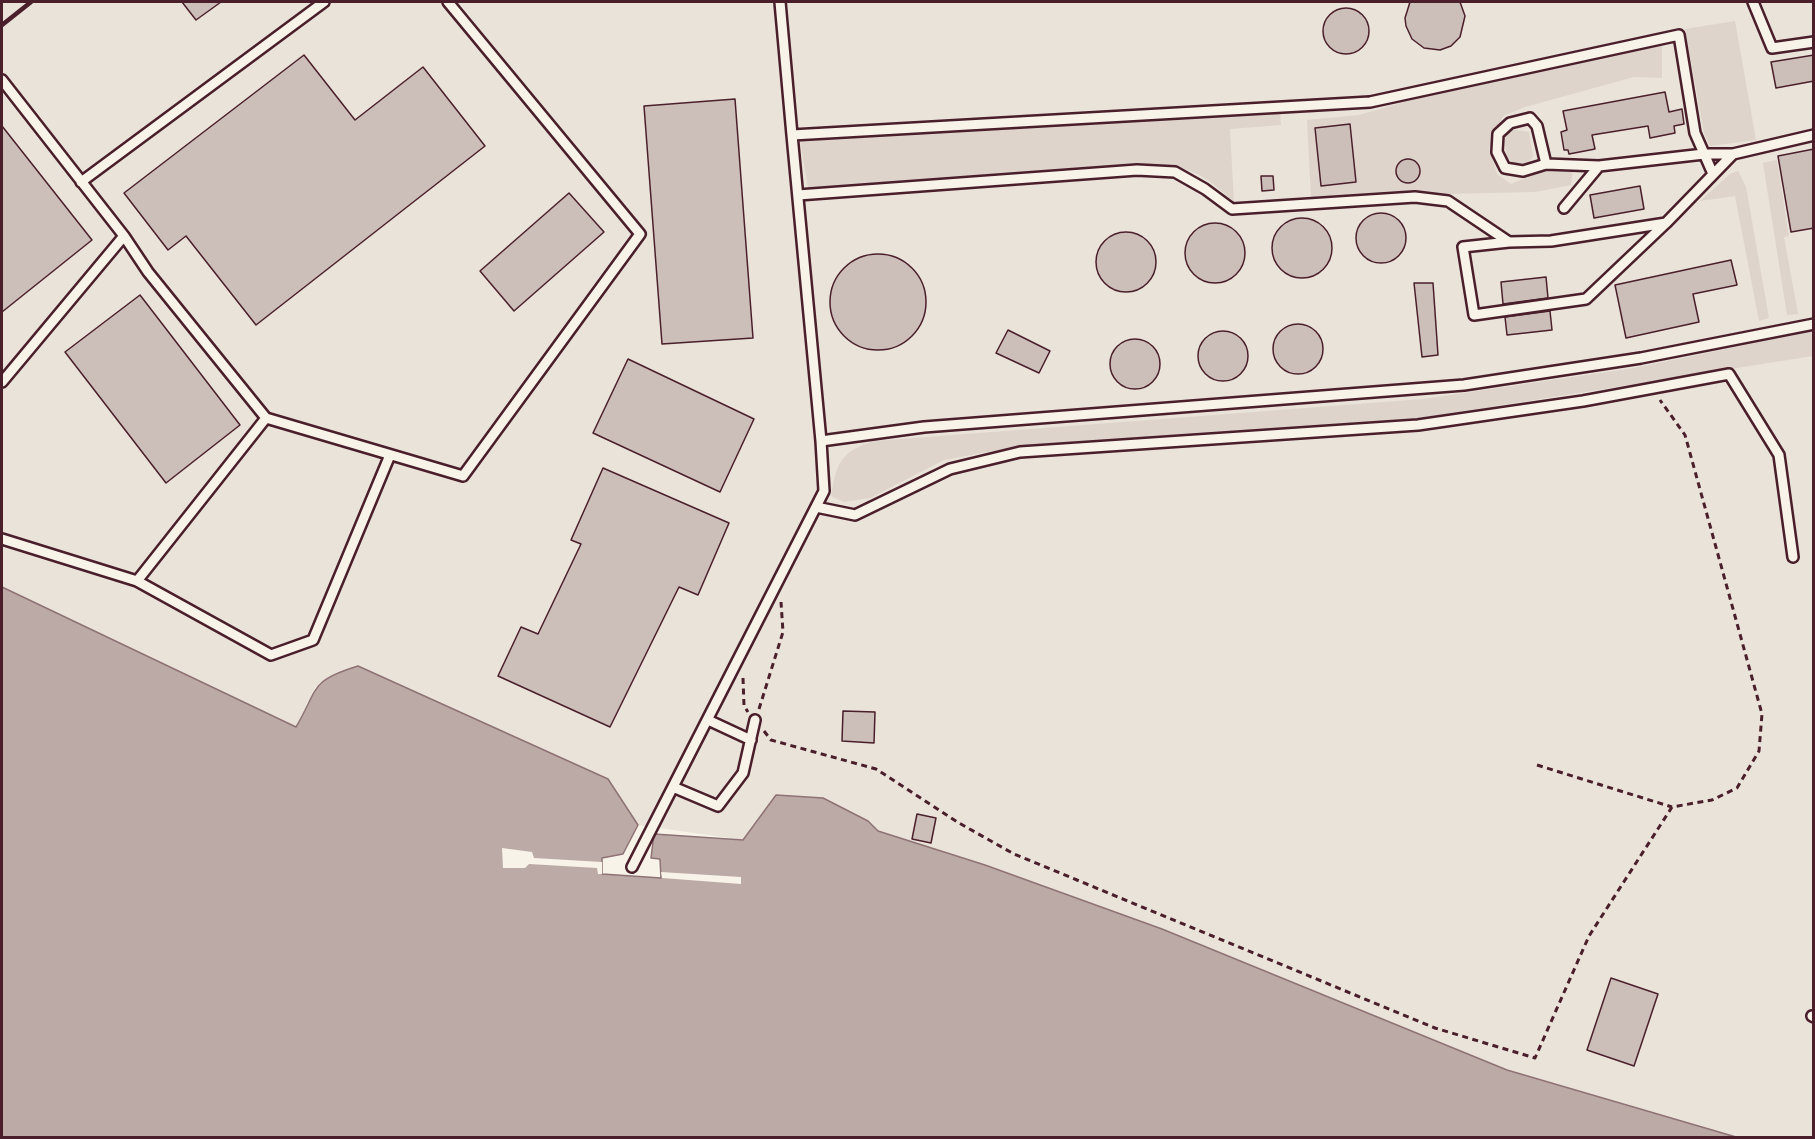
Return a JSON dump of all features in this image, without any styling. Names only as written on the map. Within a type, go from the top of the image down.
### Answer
[{"type":"lane","points":[[81,182],[324,2]]},
{"type":"lane","points":[[2,80],[124,236],[147,272],[266,418],[463,476],[640,234],[448,2]]},
{"type":"lane","points":[[632,867],[824,491],[780,2]]},
{"type":"lane","points":[[1753,2],[1772,48],[1814,42]]},
{"type":"lane","points":[[792,135],[1370,102],[1679,35],[1695,133],[1713,174]]},
{"type":"lane","points":[[1546,164],[1538,126],[1530,118],[1510,123],[1498,134],[1497,152],[1505,168],[1523,171],[1546,164],[1599,166],[1704,154],[1733,154],[1814,135]]},
{"type":"lane","points":[[1666,223],[1551,241],[1509,242],[1463,247],[1474,315],[1586,299],[1666,223],[1733,154]]},
{"type":"lane","points":[[1564,208],[1599,166]]},
{"type":"lane","points":[[798,195],[1137,170],[1175,172],[1205,189],[1232,209],[1415,197],[1448,201],[1509,242]]},
{"type":"lane","points":[[2,382],[124,236]]},
{"type":"lane","points":[[821,441],[924,427],[1464,385],[1641,358],[1814,324]]},
{"type":"lane","points":[[816,507],[855,515],[950,469],[1020,452],[1418,425],[1583,401],[1729,374],[1779,454],[1793,557]]},
{"type":"lane","points":[[137,581],[266,418]]},
{"type":"lane","points":[[2,539],[137,581],[271,655],[313,640],[390,455]]},
{"type":"lane","points":[[708,720],[751,740]]},
{"type":"lane","points":[[673,787],[718,806],[743,773],[755,720]]},
{"type":"path","points":[[1537,765],[1672,807],[1712,800],[1737,788],[1759,751],[1762,714],[1685,435],[1653,388]]},
{"type":"path","points":[[755,720],[783,632],[780,579]]},
{"type":"path","points":[[741,656],[744,706],[771,740],[876,769],[959,823],[1014,854],[1435,1028],[1535,1058],[1589,936],[1672,807]]},
{"type":"shaded area","points":[[2,2],[1813,2],[1813,1137],[1736,1137],[1507,1070],[1162,929],[985,865],[877,831],[868,821],[777,795],[743,840],[638,825],[608,779],[358,666],[315,687],[296,727],[2,587]]},
{"type":"shaded area","points":[[1735,21],[1756,140],[1710,146],[1704,133],[1685,29]]},
{"type":"shaded area","points":[[1662,45],[1662,78],[1634,77],[1525,107],[1503,116],[1489,148],[1497,174],[1511,184],[1537,173],[1573,169],[1571,185],[1535,192],[1311,197],[1307,120],[1359,115],[1432,94]]},
{"type":"shaded area","points":[[1280,111],[1281,125],[1230,129],[1234,202],[1210,182],[1190,171],[1137,163],[808,188],[800,141]]},
{"type":"shaded area","points":[[1510,129],[1529,132],[1533,156],[1528,164],[1516,165],[1507,157],[1504,136]]},
{"type":"shaded area","points":[[1777,160],[1789,236],[1784,237],[1798,314],[1787,315],[1763,163]]},
{"type":"shaded area","points":[[1738,171],[1746,187],[1769,318],[1759,321],[1735,196],[1700,201],[1730,174]]},
{"type":"shaded area","points":[[1813,331],[1813,356],[1420,418],[1016,447],[944,460],[870,498],[844,502],[831,496],[842,460],[854,449],[874,441],[1423,399],[1634,368]]},
{"type":"shaded area","points":[[2,587],[296,727],[317,688],[323,682],[331,676],[358,666],[608,779],[638,825],[623,854],[602,858],[602,874],[661,878],[660,859],[651,858],[654,834],[743,840],[776,795],[823,798],[868,821],[878,831],[985,865],[1162,929],[1507,1070],[1736,1137],[2,1137]]},
{"type":"pier","points":[[502,848],[532,852],[534,858],[602,862],[602,874],[598,874],[597,868],[529,864],[525,868],[503,868]]},
{"type":"pier","points":[[661,872],[741,877],[741,884],[662,878]]},
{"type":"building","points":[[182,2],[221,2],[196,20]]},
{"type":"building","points":[[1410,2],[1460,2],[1465,16],[1460,37],[1451,46],[1440,50],[1424,48],[1412,39],[1406,26],[1405,18]]},
{"type":"building","points":[[1346,8],[1362,15],[1369,31],[1362,47],[1346,54],[1330,47],[1323,31],[1330,15]]},
{"type":"building","points":[[304,55],[355,120],[423,67],[485,146],[256,325],[186,236],[168,250],[124,193]]},
{"type":"building","points":[[1814,55],[1814,81],[1776,88],[1771,62]]},
{"type":"building","points":[[1665,92],[1669,112],[1682,109],[1684,124],[1674,126],[1675,133],[1650,138],[1648,126],[1592,135],[1595,149],[1569,154],[1568,150],[1564,150],[1561,132],[1567,130],[1563,111]]},
{"type":"building","points":[[735,99],[753,338],[662,344],[644,106]]},
{"type":"building","points":[[1350,124],[1356,182],[1321,186],[1315,128]]},
{"type":"building","points":[[2,126],[92,240],[2,312]]},
{"type":"building","points":[[1814,149],[1814,228],[1791,232],[1778,156]]},
{"type":"building","points":[[1408,159],[1416,163],[1420,171],[1416,179],[1408,183],[1400,179],[1396,171],[1400,163]]},
{"type":"building","points":[[1261,176],[1273,176],[1274,190],[1262,191]]},
{"type":"building","points":[[1640,186],[1644,209],[1594,218],[1590,195]]},
{"type":"building","points":[[569,193],[604,232],[514,311],[480,271]]},
{"type":"building","points":[[1381,213],[1399,220],[1406,238],[1399,256],[1381,263],[1363,256],[1356,238],[1363,220]]},
{"type":"building","points":[[1302,218],[1319,223],[1327,231],[1332,248],[1327,265],[1319,273],[1302,278],[1285,273],[1277,265],[1272,248],[1277,231],[1285,223]]},
{"type":"building","points":[[1215,223],[1232,228],[1240,236],[1245,253],[1240,270],[1232,278],[1215,283],[1198,278],[1190,270],[1185,253],[1190,236],[1198,228]]},
{"type":"building","points":[[1126,232],[1143,237],[1151,245],[1156,262],[1151,279],[1143,287],[1126,292],[1109,287],[1101,279],[1096,262],[1101,245],[1109,237]]},
{"type":"building","points":[[878,254],[896,258],[912,268],[922,284],[926,302],[922,320],[912,336],[896,346],[878,350],[860,346],[844,336],[834,320],[830,302],[834,284],[844,268],[860,258]]},
{"type":"building","points":[[1731,260],[1737,285],[1693,294],[1699,322],[1626,338],[1615,285]]},
{"type":"building","points":[[1546,277],[1548,298],[1503,304],[1501,282]]},
{"type":"building","points":[[1414,283],[1433,283],[1438,355],[1422,357]]},
{"type":"building","points":[[140,295],[240,425],[166,483],[65,352]]},
{"type":"building","points":[[1550,311],[1552,330],[1507,335],[1505,317]]},
{"type":"building","points":[[1298,324],[1316,331],[1323,349],[1316,367],[1298,374],[1280,367],[1273,349],[1280,331]]},
{"type":"building","points":[[1008,330],[1050,351],[1039,373],[996,353]]},
{"type":"building","points":[[1223,331],[1241,338],[1248,356],[1241,374],[1223,381],[1205,374],[1198,356],[1205,338]]},
{"type":"building","points":[[1135,339],[1153,346],[1160,364],[1153,382],[1135,389],[1117,382],[1110,364],[1117,346]]},
{"type":"building","points":[[628,359],[754,419],[720,492],[593,433]]},
{"type":"building","points":[[603,468],[729,523],[698,595],[679,587],[610,727],[498,676],[521,627],[538,634],[581,544],[571,540]]},
{"type":"building","points":[[843,711],[875,712],[874,743],[842,741]]},
{"type":"building","points":[[917,814],[936,818],[931,843],[912,839]]},
{"type":"building","points":[[1611,978],[1658,994],[1634,1066],[1587,1050]]},
{"type":"railway","points":[[2,25],[31,2]]}]
